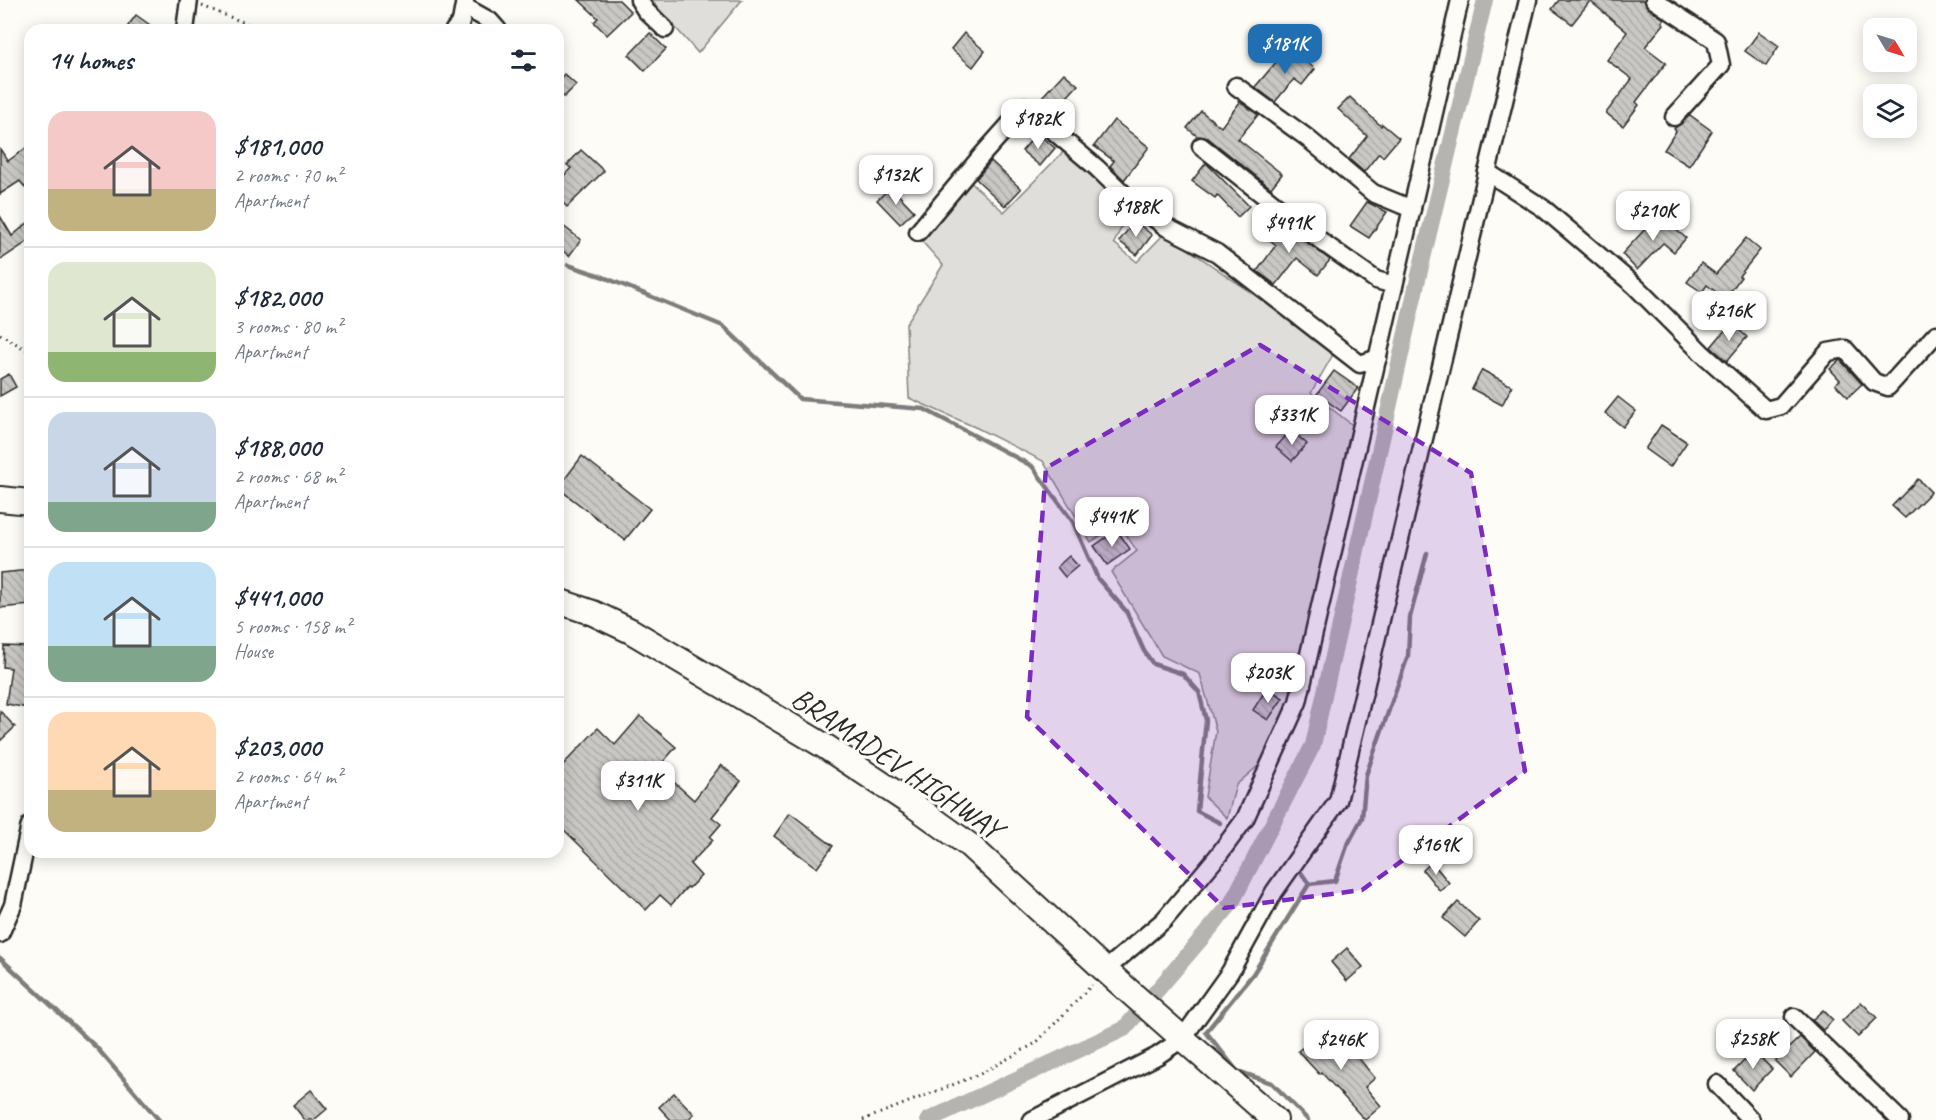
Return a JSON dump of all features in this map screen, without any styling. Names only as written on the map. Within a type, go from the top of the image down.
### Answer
[{"type":"street","points":[[639,0],[646,11],[665,29]]},
{"type":"street","points":[[1109,973],[1164,920],[1217,857],[1245,819],[1298,702],[1460,0]]},
{"type":"street","points":[[1032,1120],[1157,1056],[1179,1036],[1230,972],[1274,892],[1338,801],[1528,0]]},
{"type":"street","points":[[1654,0],[1716,41],[1721,65],[1674,117]]},
{"type":"street","points":[[186,24],[189,1]]},
{"type":"street","points":[[459,24],[465,4],[493,24]]},
{"type":"street","points":[[1236,86],[1306,137],[1373,193],[1412,209]]},
{"type":"street","points":[[918,232],[1025,107],[1131,201],[1167,227],[1217,253],[1360,364],[1378,358]]},
{"type":"street","points":[[1201,146],[1325,244],[1376,280],[1394,285]]},
{"type":"street","points":[[1487,172],[1543,208],[1635,286],[1702,353],[1766,410],[1781,406],[1828,352],[1845,349],[1874,382],[1888,387],[1936,334]]},
{"type":"street","points":[[0,498],[24,501]]},
{"type":"street","name":"BRAMADEV HIGHWAY","points":[[564,603],[593,613],[631,631],[826,747],[969,845],[1275,1120]]},
{"type":"street","points":[[0,934],[12,905],[24,852]]},
{"type":"street","points":[[1794,1017],[1900,1120]]},
{"type":"street","points":[[1717,1084],[1751,1120]]},
{"type":"path","points":[[189,1],[248,24]]},
{"type":"path","points":[[0,334],[24,348]]},
{"type":"path","points":[[863,1120],[980,1074],[1036,1043],[1109,973]]},
{"type":"highlighted area","points":[[1260,345],[1471,473],[1525,771],[1362,890],[1224,908],[1027,717],[1046,468]]},
{"type":"shaded area","points":[[651,0],[742,0],[698,53]]},
{"type":"shaded area","points":[[1064,151],[1129,211],[1114,243],[1137,262],[1165,233],[1335,351],[1311,393],[1355,427],[1290,701],[1266,759],[1236,785],[1227,818],[1205,797],[1216,731],[1200,674],[1162,656],[1111,572],[1137,551],[1119,524],[1091,542],[1043,461],[909,398],[906,324],[943,265],[918,237],[969,181],[1004,212]]},
{"type":"building","points":[[579,0],[619,0],[631,12],[607,35],[594,22],[598,18]]},
{"type":"building","points":[[1559,0],[1644,0],[1648,8],[1664,19],[1662,22],[1664,24],[1645,47],[1666,63],[1636,102],[1639,105],[1623,126],[1606,113],[1632,79],[1607,60],[1627,32],[1590,1],[1572,24],[1552,9]]},
{"type":"building","points":[[136,15],[149,24],[129,24]]},
{"type":"building","points":[[1759,32],[1779,46],[1766,66],[1745,51]]},
{"type":"building","points":[[650,33],[666,49],[645,71],[629,55]]},
{"type":"building","points":[[964,33],[985,51],[973,67],[951,49]]},
{"type":"building","points":[[1289,47],[1315,69],[1302,85],[1294,79],[1275,102],[1255,87]]},
{"type":"building","points":[[1064,73],[1078,85],[1055,110],[1041,98]]},
{"type":"building","points":[[564,74],[576,85],[564,97]]},
{"type":"building","points":[[1350,97],[1381,126],[1382,124],[1399,138],[1383,157],[1379,153],[1364,172],[1349,159],[1367,136],[1338,109]]},
{"type":"building","points":[[1240,102],[1258,115],[1238,139],[1282,174],[1271,188],[1208,138],[1197,136],[1187,128],[1201,111],[1221,127]]},
{"type":"building","points":[[1690,115],[1712,131],[1689,166],[1664,150],[1676,131],[1674,129]]},
{"type":"building","points":[[1114,120],[1149,147],[1124,180],[1110,166],[1114,161],[1094,146]]},
{"type":"building","points":[[1037,133],[1055,148],[1040,166],[1022,151]]},
{"type":"building","points":[[0,149],[8,161],[24,149],[24,186],[20,181],[0,194]]},
{"type":"building","points":[[581,150],[604,171],[567,207],[564,204],[564,176],[571,168],[567,165]]},
{"type":"building","points":[[991,161],[1021,189],[1005,206],[976,179]]},
{"type":"building","points":[[1206,163],[1249,206],[1238,217],[1217,195],[1215,198],[1192,181]]},
{"type":"building","points":[[891,187],[914,211],[900,224],[877,200]]},
{"type":"building","points":[[1367,202],[1387,212],[1369,238],[1350,226]]},
{"type":"building","points":[[1658,215],[1686,238],[1674,252],[1663,243],[1637,270],[1622,254]]},
{"type":"building","points":[[0,216],[12,236],[24,226],[24,244],[0,260]]},
{"type":"building","points":[[1278,220],[1330,260],[1318,275],[1297,258],[1276,285],[1257,271],[1276,245],[1265,236]]},
{"type":"building","points":[[1135,221],[1152,235],[1137,255],[1119,241]]},
{"type":"building","points":[[564,227],[581,240],[569,256],[564,252]]},
{"type":"building","points":[[1746,238],[1760,250],[1739,276],[1741,277],[1725,299],[1707,285],[1702,292],[1687,282],[1701,263],[1716,274]]},
{"type":"building","points":[[1731,323],[1747,337],[1727,361],[1711,347]]},
{"type":"building","points":[[1840,360],[1862,384],[1848,397],[1835,384],[1840,380],[1830,369]]},
{"type":"building","points":[[1482,370],[1512,386],[1502,405],[1472,389]]},
{"type":"building","points":[[1334,371],[1358,388],[1341,411],[1317,394]]},
{"type":"building","points":[[9,374],[16,387],[0,396],[0,379]]},
{"type":"building","points":[[1618,397],[1636,411],[1623,427],[1605,413]]},
{"type":"building","points":[[1661,425],[1687,442],[1670,467],[1645,449]]},
{"type":"building","points":[[1291,430],[1307,444],[1292,461],[1276,447]]},
{"type":"building","points":[[582,456],[650,509],[625,540],[564,493],[564,480]]},
{"type":"building","points":[[1918,479],[1931,492],[1905,518],[1892,506]]},
{"type":"building","points":[[1117,530],[1130,549],[1107,565],[1094,546]]},
{"type":"building","points":[[1069,556],[1078,566],[1065,577],[1057,567]]},
{"type":"building","points":[[24,571],[24,606],[0,608],[0,573]]},
{"type":"building","points":[[4,646],[24,647],[24,707],[6,704],[11,668],[3,667]]},
{"type":"building","points":[[1267,688],[1283,698],[1268,720],[1253,710]]},
{"type":"building","points":[[0,711],[15,727],[0,741]]},
{"type":"building","points":[[640,716],[676,747],[658,768],[694,800],[721,765],[741,781],[712,817],[721,824],[710,837],[713,840],[690,864],[701,876],[689,888],[687,887],[671,905],[660,895],[646,910],[564,830],[564,764],[598,728],[615,745]]},
{"type":"building","points":[[790,813],[833,846],[817,868],[774,836]]},
{"type":"building","points":[[1432,862],[1449,883],[1440,891],[1423,870]]},
{"type":"building","points":[[1458,902],[1479,921],[1465,937],[1443,918]]},
{"type":"building","points":[[1347,948],[1363,967],[1347,981],[1331,962]]},
{"type":"building","points":[[1861,1002],[1877,1018],[1858,1037],[1842,1021]]},
{"type":"building","points":[[1823,1010],[1833,1020],[1823,1030],[1812,1020]]},
{"type":"building","points":[[1317,1026],[1334,1046],[1339,1042],[1350,1054],[1353,1051],[1375,1078],[1365,1087],[1381,1106],[1365,1120],[1321,1072],[1319,1074],[1298,1051],[1309,1042],[1305,1037]]},
{"type":"building","points":[[1800,1037],[1815,1052],[1791,1077],[1775,1061]]},
{"type":"building","points":[[1754,1051],[1772,1069],[1752,1090],[1734,1071]]},
{"type":"building","points":[[311,1090],[327,1109],[314,1120],[305,1120],[293,1105]]},
{"type":"building","points":[[674,1093],[694,1114],[687,1120],[671,1120],[659,1107]]},
{"type":"waterway","points":[[928,1120],[1124,1029],[1231,904],[1313,745],[1418,279],[1485,0]]},
{"type":"waterway","points":[[568,265],[601,276],[723,326],[800,399],[924,409],[1032,466],[1073,522],[1098,579],[1126,611],[1144,651],[1153,664],[1183,674],[1199,692],[1206,720],[1197,811],[1220,823]]},
{"type":"waterway","points":[[1298,868],[1309,884],[1335,881],[1347,846],[1362,818],[1366,775],[1408,656],[1410,617],[1427,553]]},
{"type":"waterway","points":[[1308,1120],[1272,1083],[1237,1071],[1206,1032],[1253,974],[1309,884]]},
{"type":"waterway","points":[[0,958],[97,1048],[159,1120]]}]
